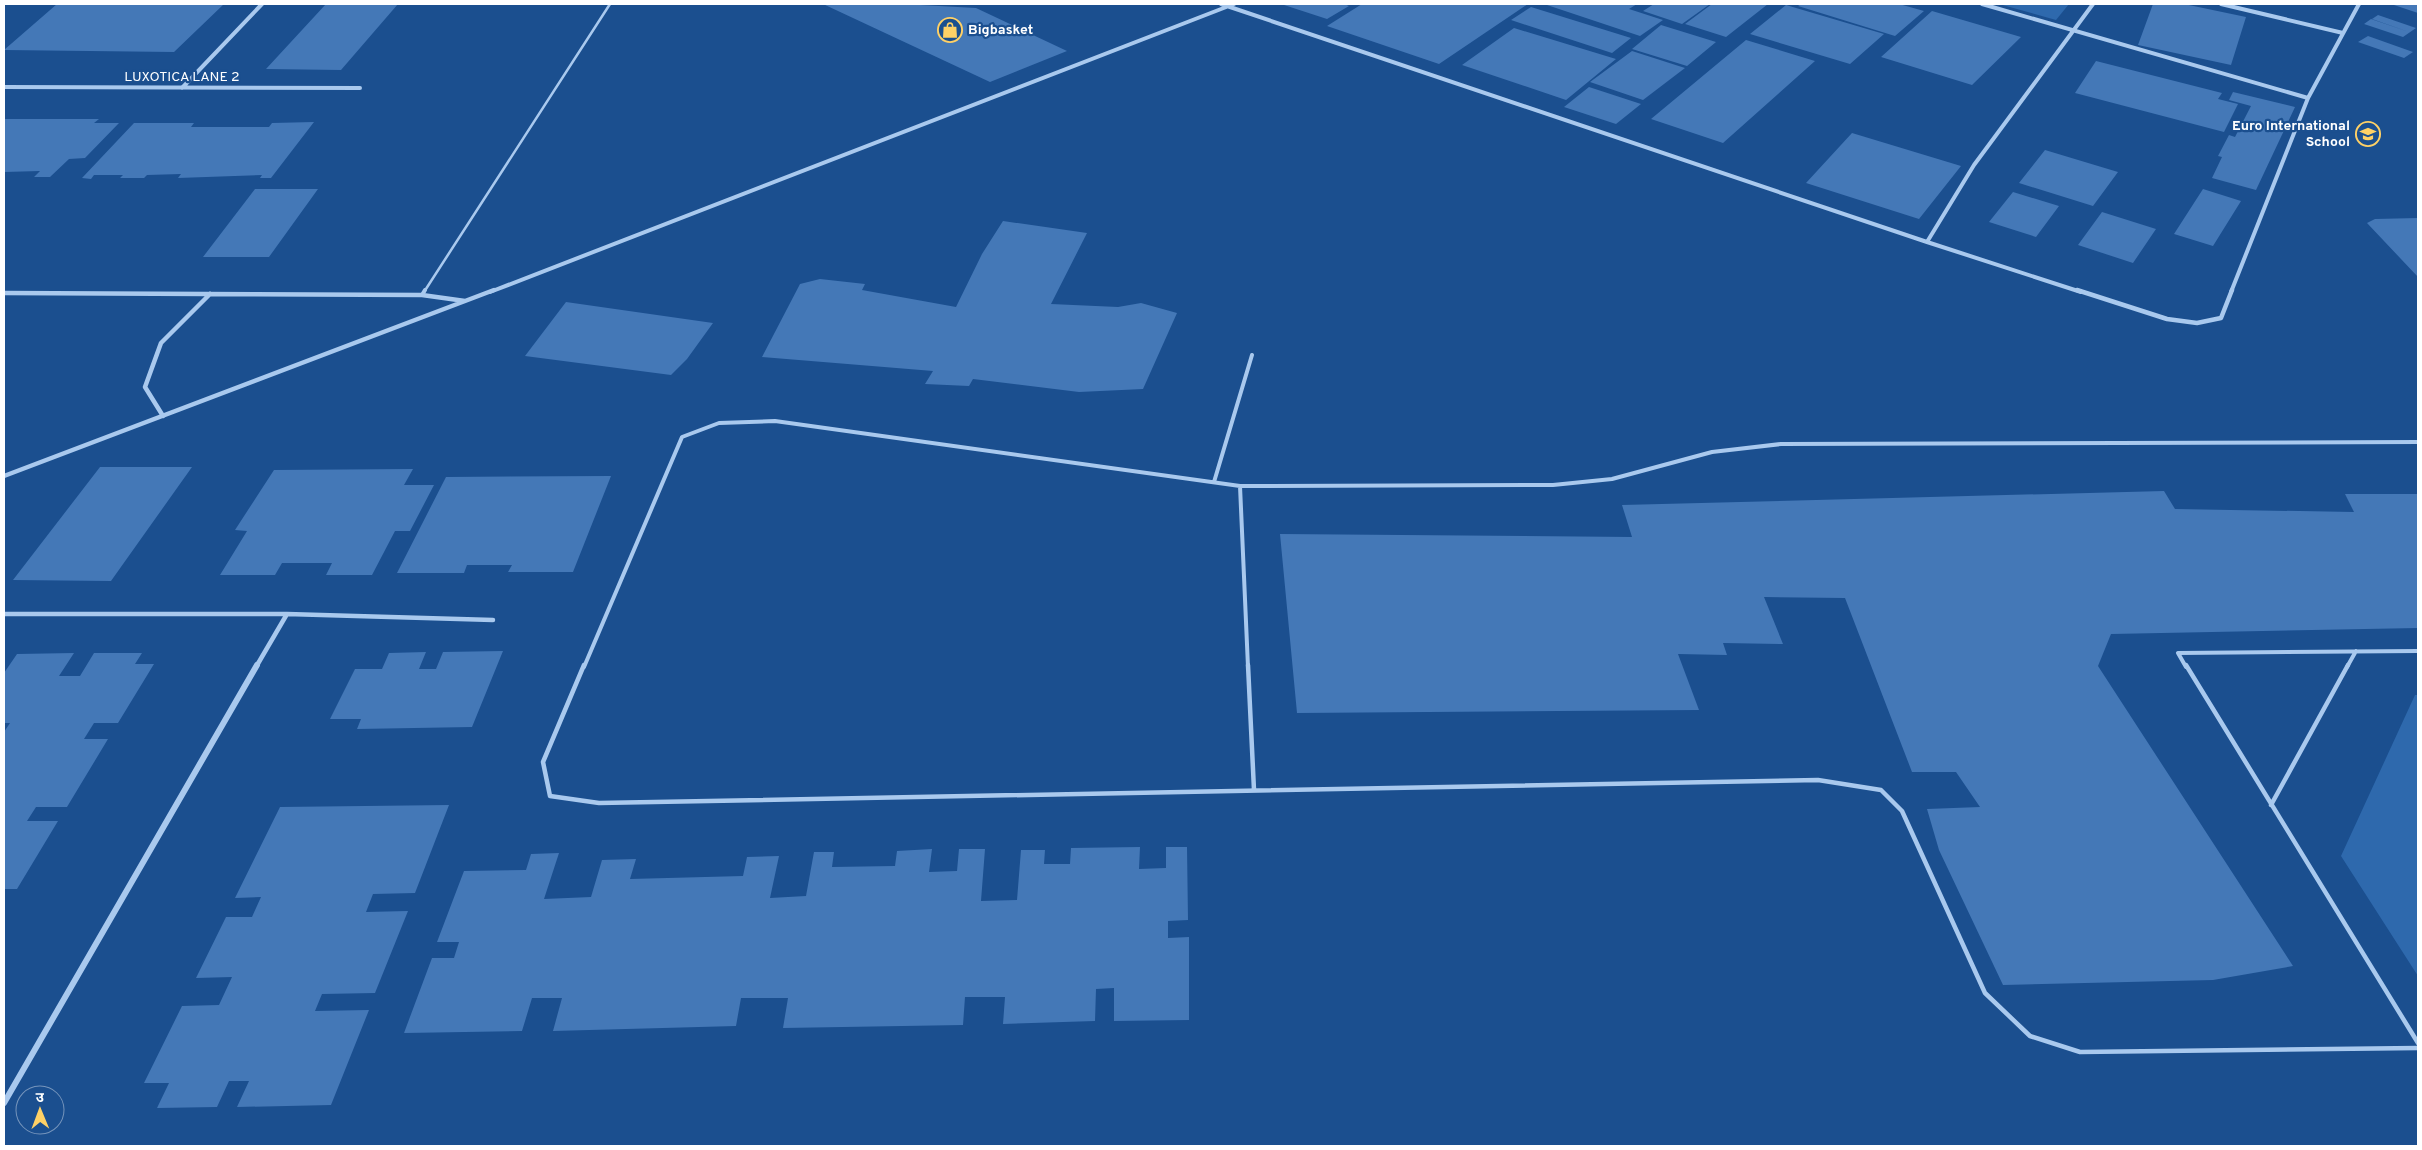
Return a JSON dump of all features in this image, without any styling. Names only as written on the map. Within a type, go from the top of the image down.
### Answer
[{"type":"street","points":[[182,88],[262,4]]},
{"type":"street","points":[[1221,4],[1927,242],[2167,319],[2197,323],[2221,318],[2308,98],[2359,4]]},
{"type":"street","points":[[4,476],[466,301],[1234,4]]},
{"type":"street","points":[[1982,4],[2308,98]]},
{"type":"street","points":[[1927,242],[1974,165],[2075,31],[2093,4]]},
{"type":"street","points":[[2221,4],[2343,33]]},
{"type":"street","name":"LUXOTICA LANE 2","points":[[4,87],[360,88]]},
{"type":"street","points":[[4,293],[422,295],[466,301]]},
{"type":"street","points":[[163,416],[145,387],[161,343],[210,294]]},
{"type":"street","points":[[4,614],[286,614],[493,620]]},
{"type":"street","points":[[4,1103],[286,614]]},
{"type":"lane","points":[[422,295],[610,4]]},
{"type":"lane","points":[[1214,482],[1252,355]]},
{"type":"lane","points":[[2418,442],[1781,444],[1712,452],[1612,479],[1553,485],[1240,486],[774,421],[719,423],[682,437],[543,762],[550,796],[599,803],[1818,780],[1881,790],[1902,811],[1985,993],[2030,1036],[2080,1052],[2418,1048]]},
{"type":"lane","points":[[1240,486],[1254,790]]},
{"type":"lane","points":[[2271,805],[2356,651]]},
{"type":"lane","points":[[2418,651],[2178,653],[2418,1043]]},
{"type":"shaded area","points":[[1999,4],[2069,4],[2056,20]]},
{"type":"shaded area","points":[[2415,695],[2418,695],[2418,976],[2341,856]]},
{"type":"building","points":[[57,4],[224,4],[174,52],[4,50]]},
{"type":"building","points":[[326,4],[398,4],[341,70],[266,69]]},
{"type":"building","name":"Bigbasket","points":[[823,4],[902,4],[976,8],[1067,51],[990,82]]},
{"type":"building","points":[[1281,4],[1344,4],[1349,6],[1327,19]]},
{"type":"building","points":[[1362,4],[1528,4],[1439,64],[1327,26]]},
{"type":"building","points":[[1544,4],[1637,4],[1629,9],[1663,20],[1640,36]]},
{"type":"building","points":[[1654,4],[1710,4],[1682,24],[1643,11]]},
{"type":"building","points":[[1712,4],[1768,4],[1726,37],[1685,24]]},
{"type":"building","points":[[1801,4],[1899,4],[1924,11],[1895,36],[1798,6]]},
{"type":"building","points":[[2153,4],[2184,4],[2246,17],[2231,65],[2138,45]]},
{"type":"building","points":[[2391,4],[2418,4],[2418,13]]},
{"type":"building","points":[[1786,5],[1884,34],[1850,64],[1750,34]]},
{"type":"building","points":[[1531,7],[1631,38],[1612,53],[1511,20]]},
{"type":"building","points":[[1932,11],[2021,37],[1972,85],[1881,57]]},
{"type":"building","points":[[2378,15],[2416,28],[2403,37],[2364,24],[2371,19],[2409,32],[2372,19]]},
{"type":"building","points":[[1661,25],[1716,42],[1687,66],[1632,49]]},
{"type":"building","points":[[1514,28],[1616,59],[1566,100],[1462,65]]},
{"type":"building","points":[[2368,36],[2413,52],[2404,58],[2358,42]]},
{"type":"building","points":[[1746,40],[1815,61],[1723,143],[1651,119]]},
{"type":"building","points":[[1632,51],[1685,68],[1643,100],[1590,82]]},
{"type":"building","points":[[2096,61],[2222,93],[2218,99],[2238,104],[2224,132],[2075,93]]},
{"type":"building","points":[[1589,87],[1641,104],[1616,124],[1564,107]]},
{"type":"building","points":[[2233,92],[2295,107],[2256,190],[2212,178],[2222,157],[2218,156],[2229,135],[2235,137],[2251,106],[2229,100]]},
{"type":"building","points":[[5,119],[99,119],[94,123],[119,123],[85,158],[69,159],[50,177],[34,177],[40,171],[4,172]]},
{"type":"building","points":[[314,122],[271,178],[260,178],[262,175],[178,178],[181,174],[147,175],[144,178],[120,178],[123,175],[94,175],[91,179],[82,178],[134,123],[194,123],[191,127],[269,127],[272,123]]},
{"type":"building","points":[[1852,133],[1961,166],[1919,219],[1806,183]]},
{"type":"building","points":[[2045,150],[2118,172],[2093,206],[2019,183]]},
{"type":"building","points":[[255,189],[318,189],[269,257],[203,257]]},
{"type":"building","points":[[2203,189],[2241,201],[2213,246],[2174,234]]},
{"type":"building","points":[[2013,192],[2059,206],[2036,237],[1989,222]]},
{"type":"building","points":[[2102,212],[2156,229],[2133,263],[2078,245]]},
{"type":"building","points":[[2418,218],[2418,277],[2367,223],[2375,219]]},
{"type":"building","points":[[1003,221],[1087,233],[1051,304],[1118,307],[1141,303],[1177,313],[1143,389],[1079,392],[973,379],[969,386],[925,384],[933,371],[762,357],[800,284],[820,279],[865,284],[862,290],[956,307],[982,254]]},
{"type":"building","points":[[566,302],[713,323],[687,359],[671,375],[525,356]]},
{"type":"building","points":[[100,467],[192,467],[111,581],[13,580]]},
{"type":"building","points":[[413,469],[404,485],[434,485],[410,531],[395,531],[372,575],[326,575],[332,563],[282,563],[275,575],[220,575],[247,531],[235,530],[274,470]]},
{"type":"building","points":[[611,476],[573,572],[508,572],[512,565],[467,565],[464,573],[397,573],[446,477]]},
{"type":"building","points":[[2164,491],[2175,509],[2354,512],[2345,494],[2418,494],[2418,628],[2111,634],[2098,666],[2293,966],[2213,980],[2003,985],[1939,850],[1927,809],[1980,807],[1956,772],[1912,772],[1845,598],[1764,597],[1783,644],[1723,643],[1727,655],[1678,654],[1699,710],[1297,713],[1280,534],[1632,537],[1622,505]]},
{"type":"building","points":[[503,651],[472,727],[357,729],[361,719],[330,719],[355,669],[382,669],[389,653],[426,652],[419,669],[436,669],[443,652]]},
{"type":"building","points":[[74,653],[59,676],[80,676],[94,653],[142,653],[135,664],[154,664],[118,723],[94,723],[84,739],[108,739],[67,807],[36,807],[27,821],[58,821],[17,889],[4,889],[4,732],[10,723],[4,723],[4,673],[17,654]]},
{"type":"building","points":[[449,805],[415,893],[373,894],[366,912],[408,911],[375,993],[322,994],[315,1011],[369,1010],[331,1105],[237,1107],[249,1081],[229,1081],[217,1107],[157,1108],[169,1083],[144,1083],[182,1006],[219,1005],[232,977],[196,978],[226,917],[252,917],[261,897],[235,898],[280,807]]},
{"type":"building","points":[[1140,847],[1139,869],[1166,868],[1166,847],[1187,847],[1188,920],[1168,921],[1168,938],[1189,937],[1189,1020],[1114,1021],[1114,988],[1096,989],[1095,1021],[1003,1024],[1005,997],[965,997],[963,1025],[783,1028],[788,998],[741,998],[736,1026],[553,1031],[562,998],[532,998],[522,1031],[404,1033],[432,958],[454,958],[459,942],[437,942],[464,871],[526,870],[531,854],[559,853],[544,899],[591,897],[602,860],[636,859],[630,879],[743,876],[747,857],[779,856],[770,898],[806,896],[814,852],[834,852],[832,867],[895,866],[897,851],[932,849],[929,872],[957,871],[959,849],[985,849],[981,901],[1017,900],[1021,850],[1045,850],[1044,864],[1070,864],[1071,848]]},
{"type":"place","name":"Bigbasket","points":[[950,30]]},
{"type":"place","name":"Euro International School","points":[[2368,134]]}]
